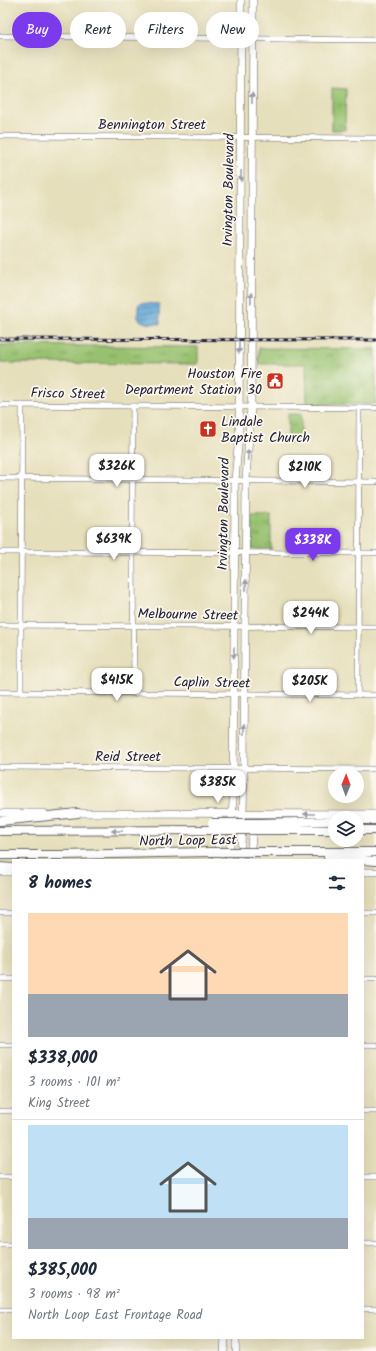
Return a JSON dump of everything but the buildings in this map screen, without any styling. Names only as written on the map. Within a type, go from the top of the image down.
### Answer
[{"type":"highway","points":[[0,821],[78,813]]},
{"type":"highway","points":[[364,820],[376,820]]},
{"type":"highway","points":[[261,826],[328,821]]},
{"type":"highway","name":"North Loop East","points":[[0,831],[191,831],[212,827],[261,826],[328,830]]},
{"type":"highway","points":[[364,830],[376,830]]},
{"type":"highway","name":"North Loop East","points":[[0,855],[210,852],[376,852]]},
{"type":"highway","points":[[273,852],[353,859]]},
{"type":"highway","points":[[364,860],[376,861]]},
{"type":"highway","points":[[0,868],[12,868]]},
{"type":"main road","name":"Irvington Boulevard","points":[[242,0],[242,12]]},
{"type":"main road","name":"Irvington Boulevard","points":[[253,0],[253,12]]},
{"type":"main road","name":"Irvington Boulevard","points":[[229,859],[233,768],[235,480],[239,436],[241,48]]},
{"type":"main road","name":"Irvington Boulevard","points":[[240,859],[244,768],[246,480],[251,406],[250,318],[252,248],[253,48]]},
{"type":"main road","points":[[241,194],[252,193]]},
{"type":"main road","points":[[240,248],[252,248]]},
{"type":"main road","points":[[239,318],[250,318]]},
{"type":"main road","points":[[239,382],[251,382]]},
{"type":"main road","points":[[0,813],[376,814]]},
{"type":"main road","points":[[213,813],[220,820],[217,859]]},
{"type":"main road","points":[[250,859],[254,820],[259,816],[268,814]]},
{"type":"main road","points":[[0,872],[12,872]]},
{"type":"main road","points":[[364,872],[376,872]]},
{"type":"main road","points":[[224,1351],[225,1339]]},
{"type":"main road","points":[[236,1339],[236,1351]]},
{"type":"street","points":[[0,36],[206,39]]},
{"type":"street","points":[[259,39],[376,40]]},
{"type":"street","name":"Bennington Street","points":[[0,136],[376,138]]},
{"type":"street","name":"Frisco Street","points":[[0,404],[376,408]]},
{"type":"street","points":[[22,405],[22,692]]},
{"type":"street","points":[[133,406],[132,479],[134,694]]},
{"type":"street","points":[[358,695],[359,408]]},
{"type":"street","points":[[0,478],[376,482]]},
{"type":"street","points":[[0,552],[376,554]]},
{"type":"street","name":"Melbourne Street","points":[[0,626],[134,625],[376,627]]},
{"type":"street","name":"Caplin Street","points":[[0,692],[376,695]]},
{"type":"street","name":"Reid Street","points":[[0,767],[376,770]]},
{"type":"street","points":[[0,913],[12,913]]},
{"type":"street","points":[[364,913],[376,913]]},
{"type":"street","points":[[0,978],[12,978]]},
{"type":"street","points":[[364,979],[376,979]]},
{"type":"street","points":[[0,1045],[12,1045]]},
{"type":"street","points":[[364,1045],[376,1045]]},
{"type":"street","points":[[0,1111],[12,1111]]},
{"type":"street","points":[[364,1111],[376,1111]]},
{"type":"street","points":[[0,1177],[12,1177]]},
{"type":"street","points":[[364,1177],[376,1177]]},
{"type":"street","points":[[364,1243],[376,1243]]},
{"type":"street","points":[[0,1244],[12,1244]]},
{"type":"street","points":[[364,1310],[376,1309]]},
{"type":"street","points":[[0,1310],[12,1310]]},
{"type":"green space","points":[[332,88],[346,89],[345,130],[332,130]]},
{"type":"green space","points":[[0,345],[198,347],[198,364],[0,363]]},
{"type":"green space","points":[[259,348],[376,349],[376,404],[307,404],[306,364],[258,364]]},
{"type":"green space","points":[[288,414],[301,414],[301,443],[288,443]]},
{"type":"green space","points":[[252,516],[271,516],[271,549],[252,549]]},
{"type":"water","points":[[141,303],[159,304],[160,324],[145,323],[138,318],[138,305]]},
{"type":"railway","points":[[0,339],[376,340]]},
{"type":"place","name":"Houston Fire Department Station 30","points":[[275,381]]},
{"type":"place","name":"Lindale Baptist Church","points":[[208,429]]}]
